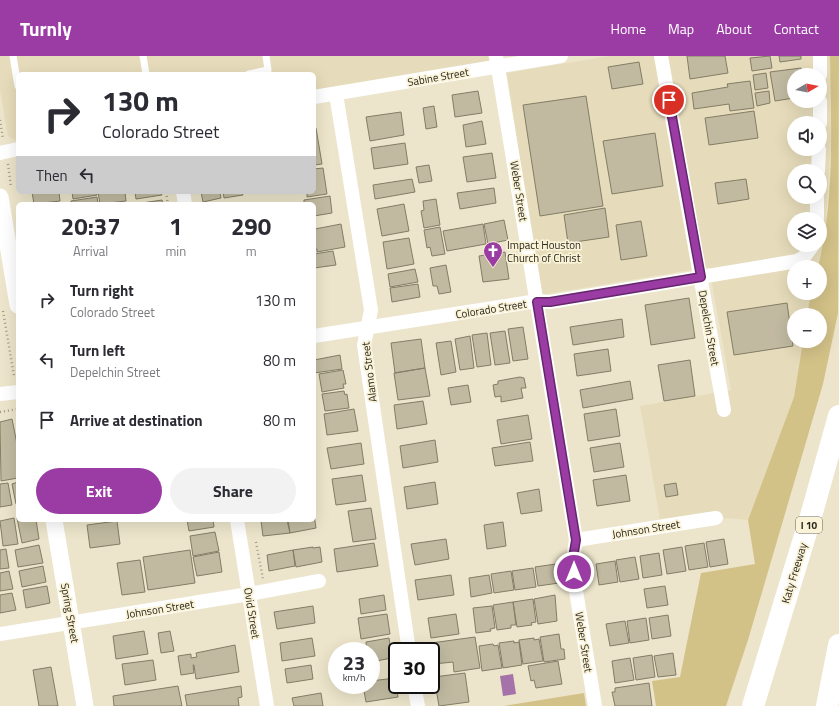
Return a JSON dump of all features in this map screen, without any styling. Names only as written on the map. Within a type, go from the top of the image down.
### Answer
[{"type":"highway","name":"Katy Freeway","points":[[752,706],[812,516],[839,416]]},
{"type":"highway","points":[[827,706],[839,645]]},
{"type":"street","name":"Sabine Street","points":[[316,97],[497,61],[561,56]]},
{"type":"street","name":"Depelchin Street","points":[[661,56],[724,410]]},
{"type":"street","points":[[820,56],[820,68]]},
{"type":"street","name":"Weber Street","points":[[497,61],[576,540],[573,558],[575,585],[595,706]]},
{"type":"street","name":"Alamo Street","points":[[336,94],[371,310],[364,345],[408,642]]},
{"type":"street","points":[[0,153],[16,149]]},
{"type":"street","points":[[0,197],[10,305]]},
{"type":"street","name":"Colorado Street","points":[[316,336],[537,302],[550,302],[787,263],[797,261],[804,257],[808,252]]},
{"type":"street","points":[[0,394],[16,392]]},
{"type":"street","name":"Johnson Street","points":[[576,540],[716,518]]},
{"type":"street","name":"Spring Street","points":[[54,522],[85,706]]},
{"type":"street","name":"Ovid Street","points":[[237,522],[267,706]]},
{"type":"street","name":"Johnson Street","points":[[0,634],[249,594],[319,581]]},
{"type":"street","points":[[416,694],[418,706]]},
{"type":"lane","points":[[13,56],[16,74]]},
{"type":"lane","points":[[143,56],[146,72]]},
{"type":"lane","points":[[258,72],[268,70],[266,56]]},
{"type":"path","points":[[0,120],[3,135]]},
{"type":"path","points":[[10,305],[14,376]]},
{"type":"path","points":[[0,412],[16,409]]},
{"type":"path","points":[[256,540],[265,591]]},
{"type":"shaded area","points":[[0,56],[488,56],[489,62],[316,91],[316,72],[16,72],[16,140],[8,136],[0,91]]},
{"type":"shaded area","points":[[609,56],[830,56],[831,141],[827,212],[787,212],[787,252],[822,252],[820,260],[787,260],[787,300],[810,300],[808,308],[787,308],[787,348],[802,348],[794,397],[748,520],[724,518],[707,512],[660,519],[640,406],[731,390],[709,267],[540,295],[507,73]]},
{"type":"shaded area","points":[[830,56],[839,56],[838,313],[823,384],[748,640],[726,706],[656,706],[652,681],[680,677],[701,573],[755,564],[748,520],[794,397],[802,348],[827,348],[827,308],[808,308],[810,300],[827,300],[827,260],[819,260],[821,252],[827,252],[827,215],[830,189]]},
{"type":"shaded area","points":[[513,674],[516,694],[503,696],[500,676]]},
{"type":"shaded area","points":[[584,693],[586,706],[504,706]]},
{"type":"building","points":[[687,56],[725,56],[728,73],[690,79]]},
{"type":"building","points":[[770,56],[772,68],[752,71],[750,58]]},
{"type":"building","points":[[779,56],[801,56],[801,59],[780,62]]},
{"type":"building","points":[[639,62],[643,84],[612,89],[608,67]]},
{"type":"building","points":[[787,70],[787,99],[775,101],[770,72]]},
{"type":"building","points":[[766,73],[768,88],[755,90],[753,75]]},
{"type":"building","points":[[750,81],[754,108],[730,111],[729,104],[694,109],[692,93],[728,87],[727,84]]},
{"type":"building","points":[[478,91],[482,113],[455,117],[452,95]]},
{"type":"building","points":[[769,91],[770,103],[757,106],[755,93]]},
{"type":"building","points":[[586,96],[603,206],[540,216],[523,105]]},
{"type":"building","points":[[434,106],[437,127],[426,129],[423,108]]},
{"type":"building","points":[[754,111],[758,138],[709,145],[705,118]]},
{"type":"building","points":[[401,112],[404,135],[370,141],[366,117]]},
{"type":"building","points":[[482,121],[486,144],[466,147],[463,125]]},
{"type":"building","points":[[316,128],[322,164],[316,165]]},
{"type":"building","points":[[655,133],[663,186],[612,194],[603,141]]},
{"type":"building","points":[[405,143],[408,164],[374,169],[371,148]]},
{"type":"building","points":[[492,153],[496,178],[467,182],[463,157]]},
{"type":"building","points":[[429,165],[432,181],[419,183],[416,167]]},
{"type":"building","points":[[323,168],[327,194],[307,197],[307,194],[316,194],[316,169]]},
{"type":"building","points":[[412,179],[415,192],[375,199],[373,185]]},
{"type":"building","points":[[746,179],[749,199],[718,204],[715,183]]},
{"type":"building","points":[[494,188],[496,203],[460,209],[457,193]]},
{"type":"building","points":[[32,194],[59,194],[60,201],[34,202]]},
{"type":"building","points":[[72,194],[97,195],[73,199]]},
{"type":"building","points":[[98,194],[125,194],[126,201],[100,202]]},
{"type":"building","points":[[135,194],[162,195],[136,199]]},
{"type":"building","points":[[201,194],[220,194],[221,198],[203,202]]},
{"type":"building","points":[[223,194],[243,195],[224,198]]},
{"type":"building","points":[[330,196],[332,213],[316,216],[316,202],[304,202],[304,200]]},
{"type":"building","points":[[97,197],[98,202],[71,202]]},
{"type":"building","points":[[436,199],[440,225],[424,228],[421,211],[424,210],[423,201]]},
{"type":"building","points":[[162,200],[162,202],[148,202]]},
{"type":"building","points":[[404,204],[409,231],[382,236],[377,209]]},
{"type":"building","points":[[605,208],[609,237],[568,243],[564,215]]},
{"type":"building","points":[[504,220],[508,240],[488,244],[484,224]]},
{"type":"building","points":[[641,221],[647,256],[621,260],[616,225]]},
{"type":"building","points":[[341,224],[345,247],[317,252],[316,229]]},
{"type":"building","points":[[483,224],[486,244],[447,251],[443,231]]},
{"type":"building","points":[[440,227],[445,254],[432,256],[430,247],[427,248],[424,230]]},
{"type":"building","points":[[409,238],[414,264],[387,269],[383,242]]},
{"type":"building","points":[[333,251],[336,265],[316,268],[316,254]]},
{"type":"building","points":[[505,252],[509,279],[483,282],[479,256]]},
{"type":"building","points":[[446,265],[451,292],[439,294],[437,286],[433,286],[430,268]]},
{"type":"building","points":[[415,269],[418,282],[390,287],[388,274]]},
{"type":"building","points":[[418,284],[420,297],[392,302],[390,288]]},
{"type":"building","points":[[689,298],[695,338],[651,345],[645,305]]},
{"type":"building","points":[[787,303],[787,347],[734,355],[727,312]]},
{"type":"building","points":[[622,319],[624,337],[573,345],[570,327]]},
{"type":"building","points":[[523,327],[528,359],[513,361],[508,329]]},
{"type":"building","points":[[505,331],[510,363],[495,365],[490,333]]},
{"type":"building","points":[[487,333],[491,365],[477,367],[472,335]]},
{"type":"building","points":[[470,336],[474,368],[460,370],[455,339]]},
{"type":"building","points":[[421,339],[425,368],[395,373],[391,343]]},
{"type":"building","points":[[451,341],[456,372],[441,375],[436,343]]},
{"type":"building","points":[[608,349],[611,371],[577,376],[574,354]]},
{"type":"building","points":[[340,355],[342,369],[316,373],[316,360]]},
{"type":"building","points":[[690,360],[695,396],[664,401],[658,365]]},
{"type":"building","points":[[425,368],[430,396],[398,400],[394,373]]},
{"type":"building","points":[[343,370],[346,384],[343,384],[344,388],[322,392],[319,374]]},
{"type":"building","points":[[520,377],[524,378],[526,388],[521,388],[523,398],[501,402],[501,396],[495,397],[493,385],[498,384],[498,381]]},
{"type":"building","points":[[630,381],[633,399],[583,408],[580,390]]},
{"type":"building","points":[[468,385],[471,402],[451,405],[448,388]]},
{"type":"building","points":[[344,391],[345,395],[347,394],[349,408],[325,411],[322,394]]},
{"type":"building","points":[[423,401],[427,424],[397,429],[394,405]]},
{"type":"building","points":[[354,409],[358,431],[327,435],[324,414]]},
{"type":"building","points":[[616,409],[620,436],[588,441],[584,414]]},
{"type":"building","points":[[528,415],[532,439],[501,444],[497,420]]},
{"type":"building","points":[[12,419],[16,439],[16,478],[1,481],[0,422]]},
{"type":"building","points":[[435,440],[438,462],[403,468],[400,446]]},
{"type":"building","points":[[530,442],[533,461],[495,466],[492,448]]},
{"type":"building","points":[[361,443],[364,464],[331,469],[327,448]]},
{"type":"building","points":[[620,443],[624,467],[594,472],[590,448]]},
{"type":"building","points":[[362,475],[366,501],[336,505],[332,479]]},
{"type":"building","points":[[626,475],[630,501],[597,506],[593,480]]},
{"type":"building","points":[[435,482],[438,504],[407,509],[404,487]]},
{"type":"building","points":[[8,483],[12,505],[0,507],[0,484]]},
{"type":"building","points":[[16,483],[16,504],[12,484]]},
{"type":"building","points":[[676,483],[678,495],[666,497],[664,485]]},
{"type":"building","points":[[539,489],[542,511],[521,514],[517,493]]},
{"type":"building","points":[[371,508],[376,539],[353,542],[348,511]]},
{"type":"building","points":[[14,518],[18,544],[3,546],[0,521]]},
{"type":"building","points":[[18,522],[36,522],[39,539],[22,543]]},
{"type":"building","points":[[117,522],[120,544],[90,548],[87,525]]},
{"type":"building","points":[[187,522],[213,522],[214,527],[189,531]]},
{"type":"building","points":[[261,522],[287,522],[290,533],[263,536]]},
{"type":"building","points":[[288,522],[315,522],[316,528],[290,533]]},
{"type":"building","points":[[503,522],[506,546],[487,549],[484,525]]},
{"type":"building","points":[[215,532],[219,551],[193,556],[190,536]]},
{"type":"building","points":[[446,539],[449,559],[415,565],[411,544]]},
{"type":"building","points":[[724,539],[728,564],[710,567],[706,542]]},
{"type":"building","points":[[374,543],[378,566],[337,572],[334,549]]},
{"type":"building","points":[[704,543],[708,567],[689,570],[685,546]]},
{"type":"building","points":[[39,545],[43,563],[18,567],[15,550]]},
{"type":"building","points":[[320,547],[322,562],[296,567],[293,550]]},
{"type":"building","points":[[682,547],[686,571],[667,574],[663,550]]},
{"type":"building","points":[[6,549],[9,568],[0,569],[0,550]]},
{"type":"building","points":[[190,550],[195,583],[148,590],[143,557]]},
{"type":"building","points":[[293,550],[295,566],[269,571],[267,555]]},
{"type":"building","points":[[219,552],[222,572],[197,576],[193,557]]},
{"type":"building","points":[[659,553],[662,575],[643,578],[640,556]]},
{"type":"building","points":[[635,557],[639,579],[620,582],[616,560]]},
{"type":"building","points":[[140,560],[145,592],[122,595],[117,563]]},
{"type":"building","points":[[615,561],[618,582],[599,585],[596,564]]},
{"type":"building","points":[[556,564],[559,583],[538,586],[535,567]]},
{"type":"building","points":[[43,566],[46,582],[22,587],[19,571]]},
{"type":"building","points":[[533,568],[536,587],[515,590],[512,571]]},
{"type":"building","points":[[9,571],[13,589],[0,591],[0,573]]},
{"type":"building","points":[[511,571],[514,590],[494,593],[491,574]]},
{"type":"building","points":[[451,575],[454,595],[418,600],[415,580]]},
{"type":"building","points":[[489,575],[492,593],[471,597],[469,578]]},
{"type":"building","points":[[47,586],[50,603],[26,608],[23,590]]},
{"type":"building","points":[[665,586],[668,605],[647,608],[644,589]]},
{"type":"building","points":[[12,593],[16,610],[0,613],[0,595]]},
{"type":"building","points":[[384,595],[386,610],[361,614],[359,599]]},
{"type":"building","points":[[555,595],[557,621],[538,624],[534,599]]},
{"type":"building","points":[[533,599],[536,622],[531,623],[532,625],[517,627],[513,602]]},
{"type":"building","points":[[513,602],[516,625],[511,625],[511,628],[497,630],[493,605]]},
{"type":"building","points":[[313,606],[315,623],[277,629],[274,612]]},
{"type":"building","points":[[492,606],[495,628],[490,629],[491,631],[476,633],[473,608]]},
{"type":"building","points":[[387,614],[390,634],[361,639],[358,618]]},
{"type":"building","points":[[456,614],[459,634],[431,638],[428,618]]},
{"type":"building","points":[[668,615],[671,636],[652,639],[649,618]]},
{"type":"building","points":[[646,618],[649,640],[630,643],[627,621]]},
{"type":"building","points":[[625,621],[629,643],[610,646],[606,624]]},
{"type":"building","points":[[144,631],[148,654],[116,659],[113,636]]},
{"type":"building","points":[[170,631],[174,651],[161,653],[158,633]]},
{"type":"building","points":[[559,634],[561,649],[564,649],[565,659],[544,662],[540,637]]},
{"type":"building","points":[[475,637],[480,668],[454,672],[453,662],[440,663],[440,642],[438,642]]},
{"type":"building","points":[[312,638],[315,656],[282,661],[280,643]]},
{"type":"building","points":[[389,638],[388,659],[380,660],[380,642],[366,642]]},
{"type":"building","points":[[534,638],[534,640],[539,639],[543,661],[523,664],[519,640]]},
{"type":"building","points":[[514,641],[514,643],[519,642],[522,665],[503,668],[499,643]]},
{"type":"building","points":[[493,644],[494,646],[498,645],[502,668],[482,671],[479,646]]},
{"type":"building","points":[[235,645],[239,672],[196,679],[193,665],[194,673],[181,675],[178,656],[191,654],[191,658],[197,657],[196,653]]},
{"type":"building","points":[[673,653],[676,675],[658,677],[654,656]]},
{"type":"building","points":[[652,655],[655,677],[636,680],[633,658]]},
{"type":"building","points":[[630,658],[634,680],[615,683],[612,661]]},
{"type":"building","points":[[153,660],[156,680],[125,685],[122,664]]},
{"type":"building","points":[[558,661],[562,684],[536,688],[534,680],[531,681],[528,666]]},
{"type":"building","points":[[311,665],[313,679],[287,683],[285,669]]},
{"type":"building","points":[[51,667],[58,706],[39,706],[33,670]]},
{"type":"building","points":[[465,673],[469,702],[439,706],[437,694],[440,694],[440,676]]},
{"type":"building","points":[[388,679],[388,694],[398,694],[398,697],[366,702],[365,694],[380,694],[380,680]]},
{"type":"building","points":[[649,683],[652,706],[615,706],[612,692],[615,692],[615,688]]},
{"type":"building","points":[[178,686],[182,706],[114,706],[113,696]]},
{"type":"building","points":[[241,686],[242,697],[238,698],[239,706],[187,706],[185,695]]},
{"type":"building","points":[[321,693],[323,706],[294,706],[292,698]]},
{"type":"place","name":"Impact Houston Church of Christ","points":[[493,268]]},
{"type":"route","points":[[574,572],[573,558],[576,540],[537,302],[550,302],[701,277],[669,100]]}]
